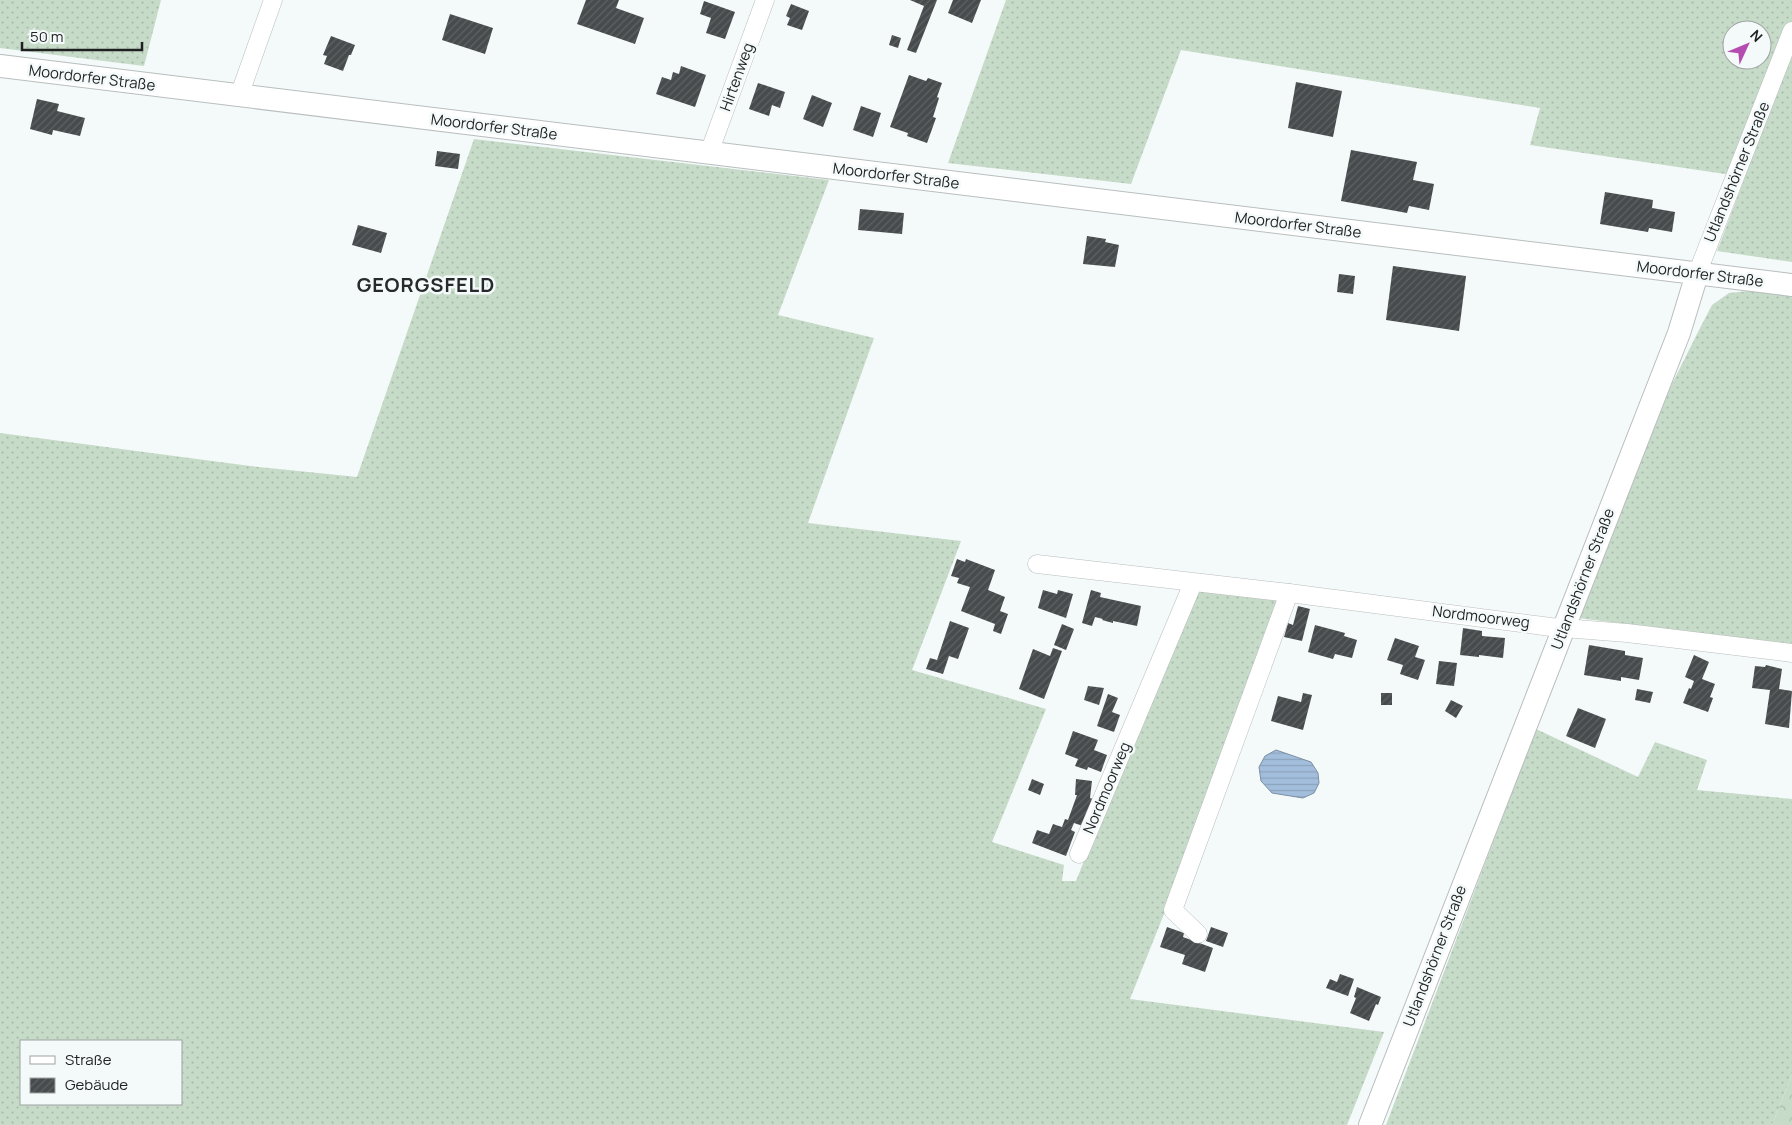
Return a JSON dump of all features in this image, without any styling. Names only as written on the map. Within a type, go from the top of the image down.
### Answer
[{"type":"street","points":[[239,96],[273,0]]},
{"type":"street","name":"Hirtenweg","points":[[709,153],[765,0]]},
{"type":"street","name":"Utlandshörner Straße","points":[[1370,1125],[1679,333],[1697,274],[1792,31]]},
{"type":"street","name":"Moordorfer Straße","points":[[0,66],[1792,286]]},
{"type":"street","name":"Nordmoorweg","points":[[1037,564],[1289,593],[1563,628],[1626,633],[1792,653]]},
{"type":"street","name":"Nordmoorweg","points":[[1079,854],[1193,583]]},
{"type":"street","points":[[1198,934],[1174,910],[1289,593]]},
{"type":"green space","points":[[0,0],[161,0],[144,66],[0,48]]},
{"type":"green space","points":[[1006,0],[1792,0],[1792,262],[1717,251],[1745,177],[1530,145],[1540,108],[1181,50],[1131,184],[948,163]]},
{"type":"green space","points":[[474,139],[829,180],[778,315],[874,338],[808,523],[961,541],[912,670],[1046,709],[992,842],[1064,865],[1062,881],[1076,881],[1192,592],[1206,591],[1283,597],[1168,904],[1130,999],[1384,1032],[1347,1125],[0,1125],[0,433],[250,466],[357,477]]},
{"type":"green space","points":[[1749,291],[1792,296],[1792,645],[1578,618],[1670,388],[1712,305],[1729,293]]},
{"type":"green space","points":[[1536,729],[1638,777],[1655,742],[1707,760],[1697,790],[1792,799],[1792,1075],[1772,1125],[1386,1125]]},
{"type":"green space","points":[[1792,1075],[1792,1125],[1772,1125]]},
{"type":"water","points":[[1276,750],[1311,762],[1318,773],[1319,783],[1314,793],[1303,798],[1272,793],[1261,781],[1259,767],[1265,756]]},
{"type":"building","points":[[586,0],[619,0],[616,8],[644,18],[635,44],[577,24]]},
{"type":"building","points":[[910,0],[937,0],[916,53],[907,50],[924,6]]},
{"type":"building","points":[[953,0],[981,0],[972,23],[948,13]]},
{"type":"building","points":[[704,1],[735,12],[725,39],[706,33],[711,18],[700,14]]},
{"type":"building","points":[[791,4],[809,11],[802,30],[787,25],[790,18],[786,16]]},
{"type":"building","points":[[450,14],[493,28],[485,54],[442,40]]},
{"type":"building","points":[[892,35],[901,38],[898,48],[889,45]]},
{"type":"building","points":[[331,36],[355,45],[343,71],[324,64],[327,56],[323,55]]},
{"type":"building","points":[[681,66],[706,75],[695,107],[656,94],[662,77],[671,80],[673,72],[679,74]]},
{"type":"building","points":[[909,75],[926,81],[928,78],[942,83],[933,117],[936,118],[927,143],[907,136],[908,133],[890,127]]},
{"type":"building","points":[[1296,82],[1342,91],[1333,137],[1288,128]]},
{"type":"building","points":[[758,83],[785,92],[780,108],[772,105],[769,116],[749,109]]},
{"type":"building","points":[[812,95],[832,103],[823,127],[803,119]]},
{"type":"building","points":[[37,99],[59,104],[57,111],[85,118],[80,136],[53,130],[52,135],[30,129]]},
{"type":"building","points":[[861,106],[881,113],[873,137],[853,130]]},
{"type":"building","points":[[1351,150],[1417,162],[1413,180],[1434,184],[1429,210],[1409,206],[1407,213],[1341,201]]},
{"type":"building","points":[[437,151],[460,154],[458,169],[435,166]]},
{"type":"building","points":[[1605,192],[1653,200],[1652,208],[1675,212],[1672,232],[1649,228],[1648,232],[1600,224]]},
{"type":"building","points":[[860,209],[904,213],[902,234],[858,230]]},
{"type":"building","points":[[358,225],[387,233],[381,253],[352,245]]},
{"type":"building","points":[[1087,236],[1106,239],[1105,242],[1119,245],[1115,267],[1083,264]]},
{"type":"building","points":[[1393,266],[1466,276],[1459,331],[1386,320]]},
{"type":"building","points":[[1339,274],[1355,276],[1353,294],[1337,292]]},
{"type":"building","points":[[957,559],[965,562],[966,559],[995,570],[988,590],[1005,597],[1000,611],[1008,614],[1001,634],[993,631],[995,624],[961,611],[970,587],[957,583],[959,578],[951,576]]},
{"type":"building","points":[[1043,590],[1057,594],[1058,590],[1073,594],[1066,618],[1038,608]]},
{"type":"building","points":[[1091,590],[1101,593],[1100,597],[1141,606],[1137,626],[1113,621],[1113,623],[1095,617],[1092,626],[1082,623]]},
{"type":"building","points":[[1298,606],[1310,609],[1302,641],[1284,637],[1288,623],[1293,625]]},
{"type":"building","points":[[950,621],[969,628],[958,659],[949,656],[943,674],[926,669],[930,658],[937,660]]},
{"type":"building","points":[[1062,624],[1074,629],[1066,650],[1054,645]]},
{"type":"building","points":[[1315,625],[1345,633],[1344,636],[1357,640],[1352,658],[1335,654],[1333,659],[1308,652]]},
{"type":"building","points":[[1463,628],[1482,631],[1482,636],[1505,638],[1503,658],[1460,655]]},
{"type":"building","points":[[1395,638],[1419,646],[1415,657],[1425,660],[1418,680],[1400,674],[1403,665],[1387,660]]},
{"type":"building","points":[[1589,645],[1625,651],[1625,655],[1643,658],[1639,680],[1621,677],[1621,681],[1584,675]]},
{"type":"building","points":[[1053,648],[1062,651],[1044,699],[1019,689],[1033,649],[1050,656]]},
{"type":"building","points":[[1694,655],[1709,662],[1702,679],[1715,684],[1710,697],[1713,698],[1708,712],[1683,703],[1694,681],[1685,677]]},
{"type":"building","points":[[1439,661],[1457,663],[1454,686],[1436,684]]},
{"type":"building","points":[[1766,665],[1782,669],[1779,689],[1792,691],[1789,728],[1765,724],[1770,690],[1752,688],[1755,666],[1765,667]]},
{"type":"building","points":[[1088,686],[1104,688],[1099,705],[1084,700]]},
{"type":"building","points":[[1637,689],[1653,692],[1650,703],[1635,700]]},
{"type":"building","points":[[1303,693],[1312,695],[1303,730],[1271,721],[1278,696],[1301,702]]},
{"type":"building","points":[[1381,693],[1392,693],[1392,705],[1381,705]]},
{"type":"building","points":[[1108,694],[1118,698],[1112,712],[1120,715],[1114,732],[1097,726]]},
{"type":"building","points":[[1451,700],[1463,706],[1456,718],[1445,711]]},
{"type":"building","points":[[1578,708],[1606,719],[1595,748],[1566,736]]},
{"type":"building","points":[[1073,731],[1098,740],[1094,750],[1107,755],[1101,772],[1088,767],[1087,770],[1075,766],[1078,759],[1065,754]]},
{"type":"building","points":[[1032,779],[1044,784],[1040,795],[1028,790]]},
{"type":"building","points":[[1076,779],[1092,781],[1090,798],[1093,799],[1083,826],[1074,823],[1071,830],[1075,832],[1066,856],[1032,843],[1037,830],[1049,834],[1053,824],[1062,827],[1065,819],[1068,820],[1077,795],[1075,795]]},
{"type":"building","points":[[1167,927],[1184,933],[1183,937],[1213,948],[1205,972],[1182,964],[1185,955],[1160,947]]},
{"type":"building","points":[[1211,927],[1228,933],[1223,947],[1206,941]]},
{"type":"building","points":[[1340,974],[1354,979],[1348,996],[1326,988],[1330,979],[1337,982]]},
{"type":"building","points":[[1357,987],[1381,997],[1369,1021],[1350,1013],[1356,998],[1354,997]]},
{"type":"district","name":"GEORGSFELD","points":[[426,285]]}]
